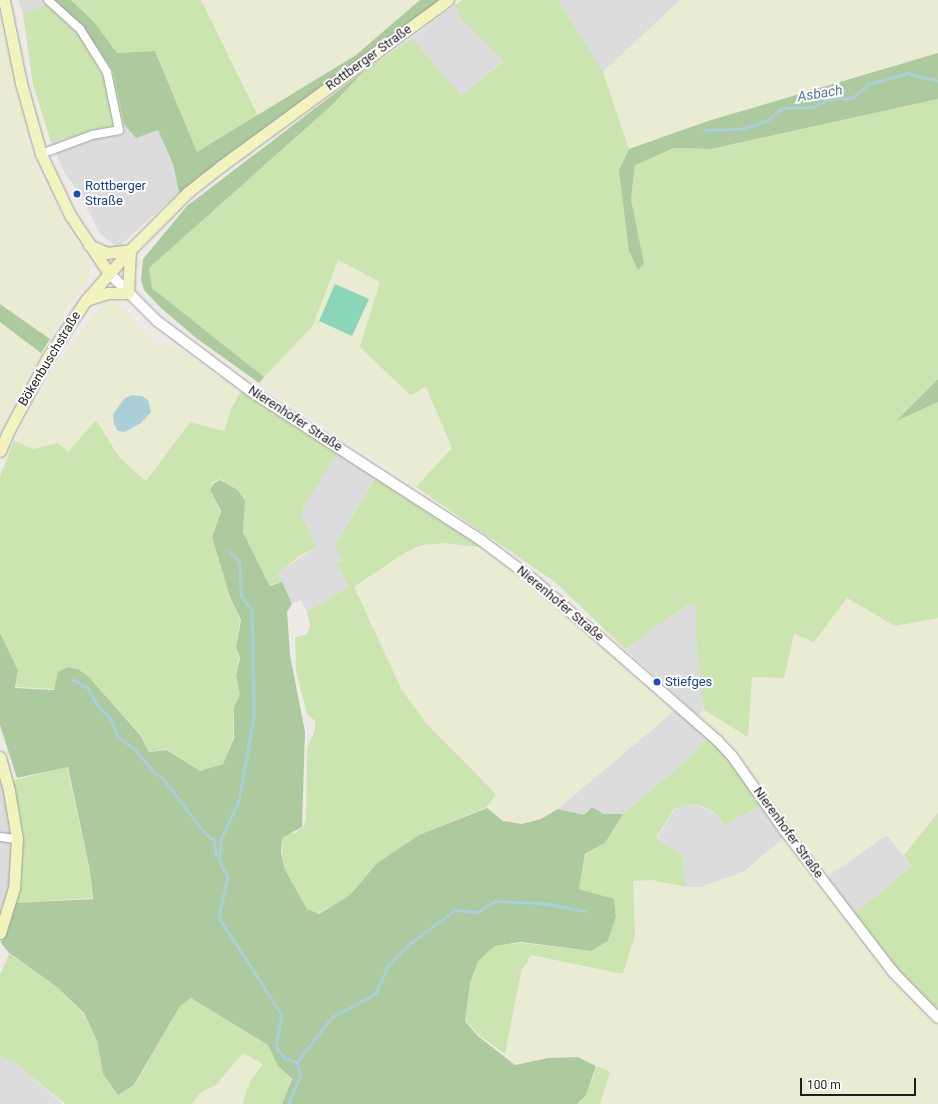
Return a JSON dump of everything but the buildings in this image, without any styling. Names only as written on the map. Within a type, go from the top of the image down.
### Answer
[{"type":"main road","points":[[4,0],[21,83],[41,154],[52,182],[88,245],[108,272]]},
{"type":"main road","name":"Rottberger Straße","points":[[108,272],[188,192],[221,166],[448,0]]},
{"type":"main road","points":[[86,300],[107,293],[128,294],[130,250],[107,253],[88,245]]},
{"type":"main road","name":"Bökenbuschstraße","points":[[0,451],[4,431],[49,355],[86,300],[108,272]]},
{"type":"main road","points":[[0,757],[9,791],[17,840],[14,888],[0,932]]},
{"type":"street","points":[[41,154],[92,135],[118,130],[107,72],[94,48],[80,29],[48,0]]},
{"type":"street","name":"Nierenhofer Straße","points":[[108,272],[128,294],[184,342],[252,392],[482,541],[534,580],[717,740],[732,756],[785,831],[893,972],[938,1018]]},
{"type":"street","points":[[0,837],[17,840]]},
{"type":"shaded area","points":[[18,0],[53,0],[55,1],[23,14]]},
{"type":"shaded area","points":[[558,0],[680,0],[603,72]]},
{"type":"shaded area","points":[[455,5],[462,20],[504,60],[461,97],[412,38]]},
{"type":"shaded area","points":[[124,124],[136,137],[158,130],[173,164],[179,193],[117,248],[99,232],[79,193],[64,172],[51,142]]},
{"type":"shaded area","points":[[338,452],[376,476],[335,545],[342,559],[336,563],[349,587],[307,612],[301,600],[292,604],[278,574],[303,555],[317,548],[302,517],[302,510]]},
{"type":"shaded area","points":[[697,603],[696,641],[704,710],[698,716],[625,649],[687,605]]},
{"type":"shaded area","points":[[675,710],[709,737],[691,757],[623,814],[605,814],[592,807],[584,815],[558,809]]},
{"type":"shaded area","points":[[11,780],[18,811],[22,849],[15,903],[0,944],[0,784]]},
{"type":"shaded area","points":[[686,804],[699,806],[715,814],[724,826],[762,804],[785,837],[745,871],[701,887],[686,887],[682,854],[660,842],[658,837],[673,811]]},
{"type":"shaded area","points":[[887,835],[912,866],[853,915],[824,879]]},
{"type":"shaded area","points":[[0,1056],[16,1064],[63,1104],[0,1104]]},
{"type":"green space","points":[[53,0],[71,0],[94,22],[117,53],[155,51],[197,152],[356,55],[420,0],[441,0],[179,193],[173,164],[158,130],[136,138],[124,124],[113,71],[83,27]]},
{"type":"green space","points":[[71,0],[201,0],[258,116],[197,152],[155,51],[117,53],[94,22]]},
{"type":"green space","points":[[201,0],[420,0],[356,55],[258,116]]},
{"type":"green space","points":[[463,0],[558,0],[603,72],[629,149],[619,170],[644,263],[631,199],[635,165],[674,148],[712,149],[938,99],[938,379],[897,420],[938,402],[938,618],[895,626],[847,598],[814,642],[794,634],[784,678],[752,677],[748,737],[704,710],[696,641],[696,604],[687,605],[625,649],[555,582],[416,487],[452,448],[426,387],[410,395],[360,347],[380,282],[338,260],[312,327],[264,377],[152,288],[149,268],[332,105],[364,71],[412,38],[461,96],[504,61],[462,20],[455,5]]},
{"type":"green space","points":[[680,0],[938,0],[938,53],[708,121],[629,149],[603,72]]},
{"type":"green space","points":[[55,1],[83,27],[113,71],[124,124],[51,142],[33,85],[23,14]]},
{"type":"green space","points":[[0,15],[28,144],[36,167],[63,221],[91,264],[87,282],[66,309],[50,339],[0,304]]},
{"type":"green space","points":[[938,53],[938,99],[711,149],[674,148],[635,165],[631,199],[644,263],[638,270],[629,251],[619,170],[629,149],[708,121]]},
{"type":"green space","points":[[364,71],[332,105],[149,268],[152,288],[264,377],[259,383],[196,338],[161,308],[144,290],[141,280],[143,259],[187,206]]},
{"type":"green space","points":[[338,260],[380,282],[360,347],[426,387],[452,449],[416,487],[259,383],[312,327]]},
{"type":"green space","points":[[335,284],[369,299],[352,336],[319,321]]},
{"type":"green space","points":[[111,301],[130,313],[138,326],[156,344],[177,348],[241,390],[231,407],[224,431],[190,422],[146,481],[119,457],[96,420],[68,452],[58,443],[34,449],[14,441],[57,363],[97,311],[104,303]]},
{"type":"green space","points":[[0,304],[50,339],[41,353],[0,322]]},
{"type":"green space","points":[[0,322],[41,353],[0,430]]},
{"type":"green space","points":[[938,379],[938,402],[896,421]]},
{"type":"green space","points":[[242,390],[338,452],[302,510],[302,517],[317,548],[302,554],[278,574],[282,582],[270,585],[243,532],[245,501],[238,490],[220,479],[212,483],[210,490],[220,511],[212,537],[230,597],[240,620],[236,649],[239,658],[236,675],[240,694],[234,707],[233,738],[223,764],[200,771],[167,749],[149,752],[142,736],[88,676],[77,668],[68,667],[58,672],[54,689],[16,687],[18,669],[0,633],[0,476],[14,441],[34,449],[58,443],[68,452],[96,420],[119,457],[146,481],[190,422],[224,431],[232,407]]},
{"type":"green space","points":[[376,477],[486,548],[445,543],[422,545],[401,555],[354,587],[402,690],[426,723],[496,794],[487,807],[419,835],[377,863],[350,895],[319,913],[313,913],[307,909],[285,870],[282,852],[282,838],[288,834],[295,833],[303,827],[306,819],[307,748],[315,730],[315,721],[307,714],[296,671],[295,638],[307,634],[310,626],[307,612],[349,587],[336,563],[342,560],[335,545]]},
{"type":"green space","points":[[220,480],[238,490],[245,501],[243,532],[270,586],[282,582],[292,604],[287,612],[290,655],[305,732],[302,827],[282,838],[281,852],[285,870],[307,909],[319,914],[350,895],[377,863],[419,835],[487,808],[503,821],[522,824],[541,819],[558,809],[584,815],[592,807],[604,814],[623,814],[605,843],[585,854],[579,889],[614,899],[616,917],[608,941],[591,951],[521,942],[495,946],[478,961],[470,983],[465,1021],[478,1036],[515,1065],[548,1058],[578,1057],[596,1066],[586,1095],[577,1104],[282,1104],[292,1079],[278,1066],[268,1045],[191,998],[180,1006],[134,1085],[118,1095],[103,1074],[97,1041],[84,1013],[57,987],[9,953],[1,943],[15,903],[93,899],[90,871],[68,767],[17,778],[0,725],[0,633],[18,670],[15,688],[54,690],[58,672],[68,667],[78,669],[88,676],[141,736],[149,752],[167,750],[200,771],[223,764],[234,738],[234,707],[240,694],[236,675],[240,658],[236,648],[241,620],[230,597],[212,537],[221,511],[210,490],[213,484]]},
{"type":"green space","points":[[434,543],[469,545],[484,550],[486,548],[531,582],[675,710],[558,809],[540,819],[522,823],[504,821],[487,808],[497,793],[426,722],[402,689],[354,587],[401,555]]},
{"type":"green space","points":[[847,598],[895,626],[938,618],[938,813],[904,855],[887,835],[824,879],[728,745],[698,716],[704,710],[748,736],[752,677],[794,634],[814,642]]},
{"type":"green space","points":[[709,737],[719,747],[762,804],[724,826],[715,813],[699,805],[686,804],[673,810],[657,837],[660,842],[682,854],[686,887],[652,880],[633,881],[635,935],[623,974],[531,955],[521,972],[505,1054],[479,1035],[465,1020],[470,983],[478,961],[495,946],[521,943],[591,951],[608,941],[616,917],[614,899],[579,889],[585,855],[605,843],[623,814],[691,757]]},
{"type":"green space","points":[[67,767],[90,872],[92,898],[15,903],[22,849],[18,811],[11,781]]},
{"type":"green space","points":[[938,813],[938,1012],[895,970],[853,915],[912,866],[904,855]]},
{"type":"green space","points":[[785,837],[938,1022],[938,1104],[600,1104],[609,1071],[578,1056],[548,1057],[515,1064],[505,1054],[521,973],[531,955],[623,974],[635,935],[633,880],[652,880],[686,888],[701,887],[745,872]]},
{"type":"green space","points":[[9,954],[57,987],[83,1013],[97,1041],[103,1074],[118,1095],[135,1085],[180,1006],[191,998],[268,1045],[278,1066],[291,1079],[284,1101],[281,1104],[242,1104],[251,1080],[263,1064],[243,1053],[216,1085],[201,1092],[192,1104],[65,1104],[16,1064],[0,1056],[0,975]]},
{"type":"green space","points":[[242,1053],[263,1064],[251,1081],[241,1104],[192,1104],[200,1092],[216,1085]]},
{"type":"green space","points":[[597,1066],[610,1072],[600,1104],[577,1104],[586,1095]]},
{"type":"water","points":[[132,395],[142,396],[148,400],[151,412],[141,423],[125,432],[118,431],[114,424],[113,414],[125,398]]},
{"type":"waterway","name":"Asbach","points":[[704,130],[741,129],[768,120],[782,108],[813,107],[829,99],[852,98],[869,84],[907,73],[938,81]]},
{"type":"waterway","points":[[229,551],[240,562],[241,595],[252,610],[254,717],[239,801],[221,840],[220,862],[228,877],[219,917],[282,1015],[276,1047],[285,1058],[297,1062]]},
{"type":"waterway","points":[[72,679],[88,688],[98,706],[111,719],[118,737],[134,748],[153,771],[162,777],[205,833],[214,840],[216,855],[220,857]]},
{"type":"waterway","points":[[288,1104],[300,1076],[297,1062],[332,1017],[375,994],[389,964],[412,942],[455,910],[478,912],[495,901],[543,903],[585,911]]},
{"type":"place","name":"Rottberger Straße","points":[[77,194]]},
{"type":"place","name":"Stiefges","points":[[657,682]]}]
